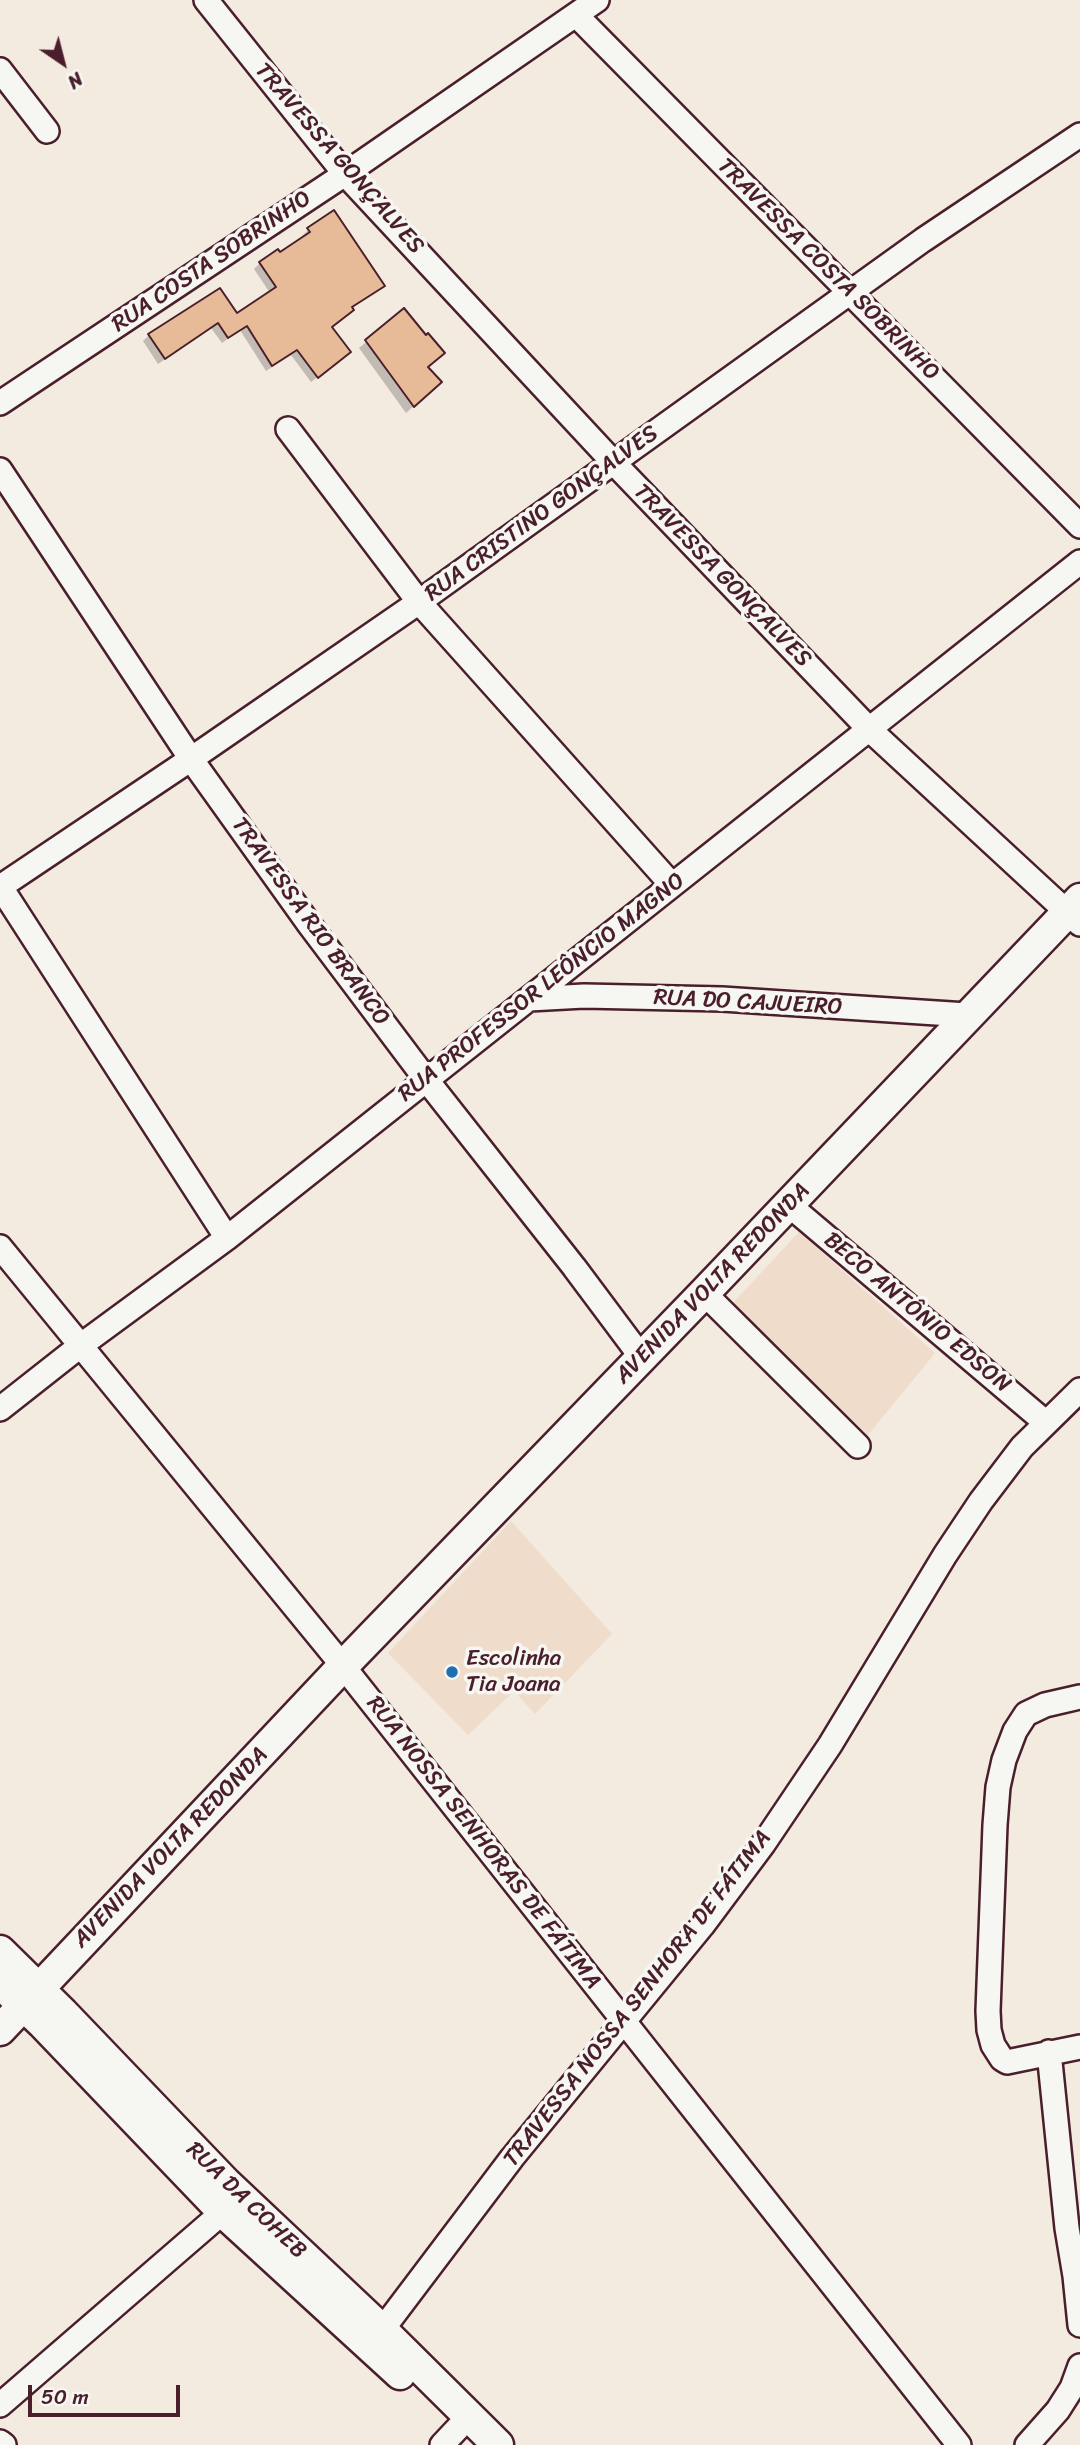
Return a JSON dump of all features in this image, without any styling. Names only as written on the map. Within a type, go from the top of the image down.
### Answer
[{"type":"street","name":"TRAVESSA GONÇALVES","points":[[206,0],[345,174],[614,463],[870,730],[1075,912]]},
{"type":"street","name":"RUA COSTA SOBRINHO","points":[[0,403],[345,174],[597,0]]},
{"type":"street","name":"TRAVESSA COSTA SOBRINHO","points":[[576,15],[1080,526]]},
{"type":"street","points":[[0,70],[47,131]]},
{"type":"street","name":"RUA CRISTINO GONÇALVES","points":[[0,886],[419,602],[923,240],[1080,135]]},
{"type":"street","points":[[288,429],[419,602],[672,885]]},
{"type":"street","name":"TRAVESSA RIO BRANCO","points":[[0,470],[191,759],[309,924],[425,1079],[574,1267],[642,1358]]},
{"type":"street","name":"RUA PROFESSOR LEÔNCIO MAGNO","points":[[0,1409],[80,1346],[227,1238],[1080,562]]},
{"type":"street","points":[[0,886],[227,1238]]},
{"type":"street","name":"AVENIDA VOLTA REDONDA","points":[[0,2030],[16,1992],[343,1666],[789,1205],[967,1015],[1075,912]]},
{"type":"street","name":"RUA DO CAJUEIRO","points":[[529,999],[584,996],[722,999],[967,1015]]},
{"type":"street","name":"BECO ANTÔNIO EDSON","points":[[789,1205],[1045,1422]]},
{"type":"street","name":"RUA NOSSA SENHORAS DE FÁTIMA","points":[[0,1247],[343,1666],[959,2445]]},
{"type":"street","points":[[704,1293],[858,1446]]},
{"type":"street","name":"TRAVESSA NOSSA SENHORA DE FÁTIMA","points":[[382,2330],[512,2158],[702,1926],[764,1843],[830,1745],[981,1501],[1022,1447],[1080,1390]]},
{"type":"street","points":[[1080,1697],[1045,1705],[1026,1714],[1015,1731],[1004,1760],[998,1787],[995,1825],[988,2020],[993,2045],[1007,2062],[1080,2047]]},
{"type":"street","name":"RUA DA COHEB","points":[[0,1951],[16,1992],[223,2212],[458,2439]]},
{"type":"street","name":"RUA DA COHEB","points":[[16,1992],[63,2013],[226,2183],[382,2330],[498,2445]]},
{"type":"street","points":[[1049,2052],[1080,2325]]},
{"type":"street","points":[[0,2405],[223,2212]]},
{"type":"street","points":[[1027,2445],[1058,2410],[1072,2388],[1080,2366]]},
{"type":"shaded area","points":[[799,1232],[935,1353],[868,1435],[732,1304]]},
{"type":"shaded area","points":[[511,1521],[612,1634],[535,1714],[514,1691],[468,1735],[388,1653]]},
{"type":"building","points":[[334,210],[385,286],[352,307],[354,310],[332,327],[351,352],[318,378],[297,350],[272,366],[247,326],[228,338],[218,323],[165,359],[148,334],[220,288],[237,313],[276,287],[259,262],[310,232],[307,228]]},
{"type":"building","points":[[404,308],[445,353],[428,367],[442,382],[414,407],[365,340]]},
{"type":"place","name":"Escolinha Tia Joana","points":[[452,1672]]}]
